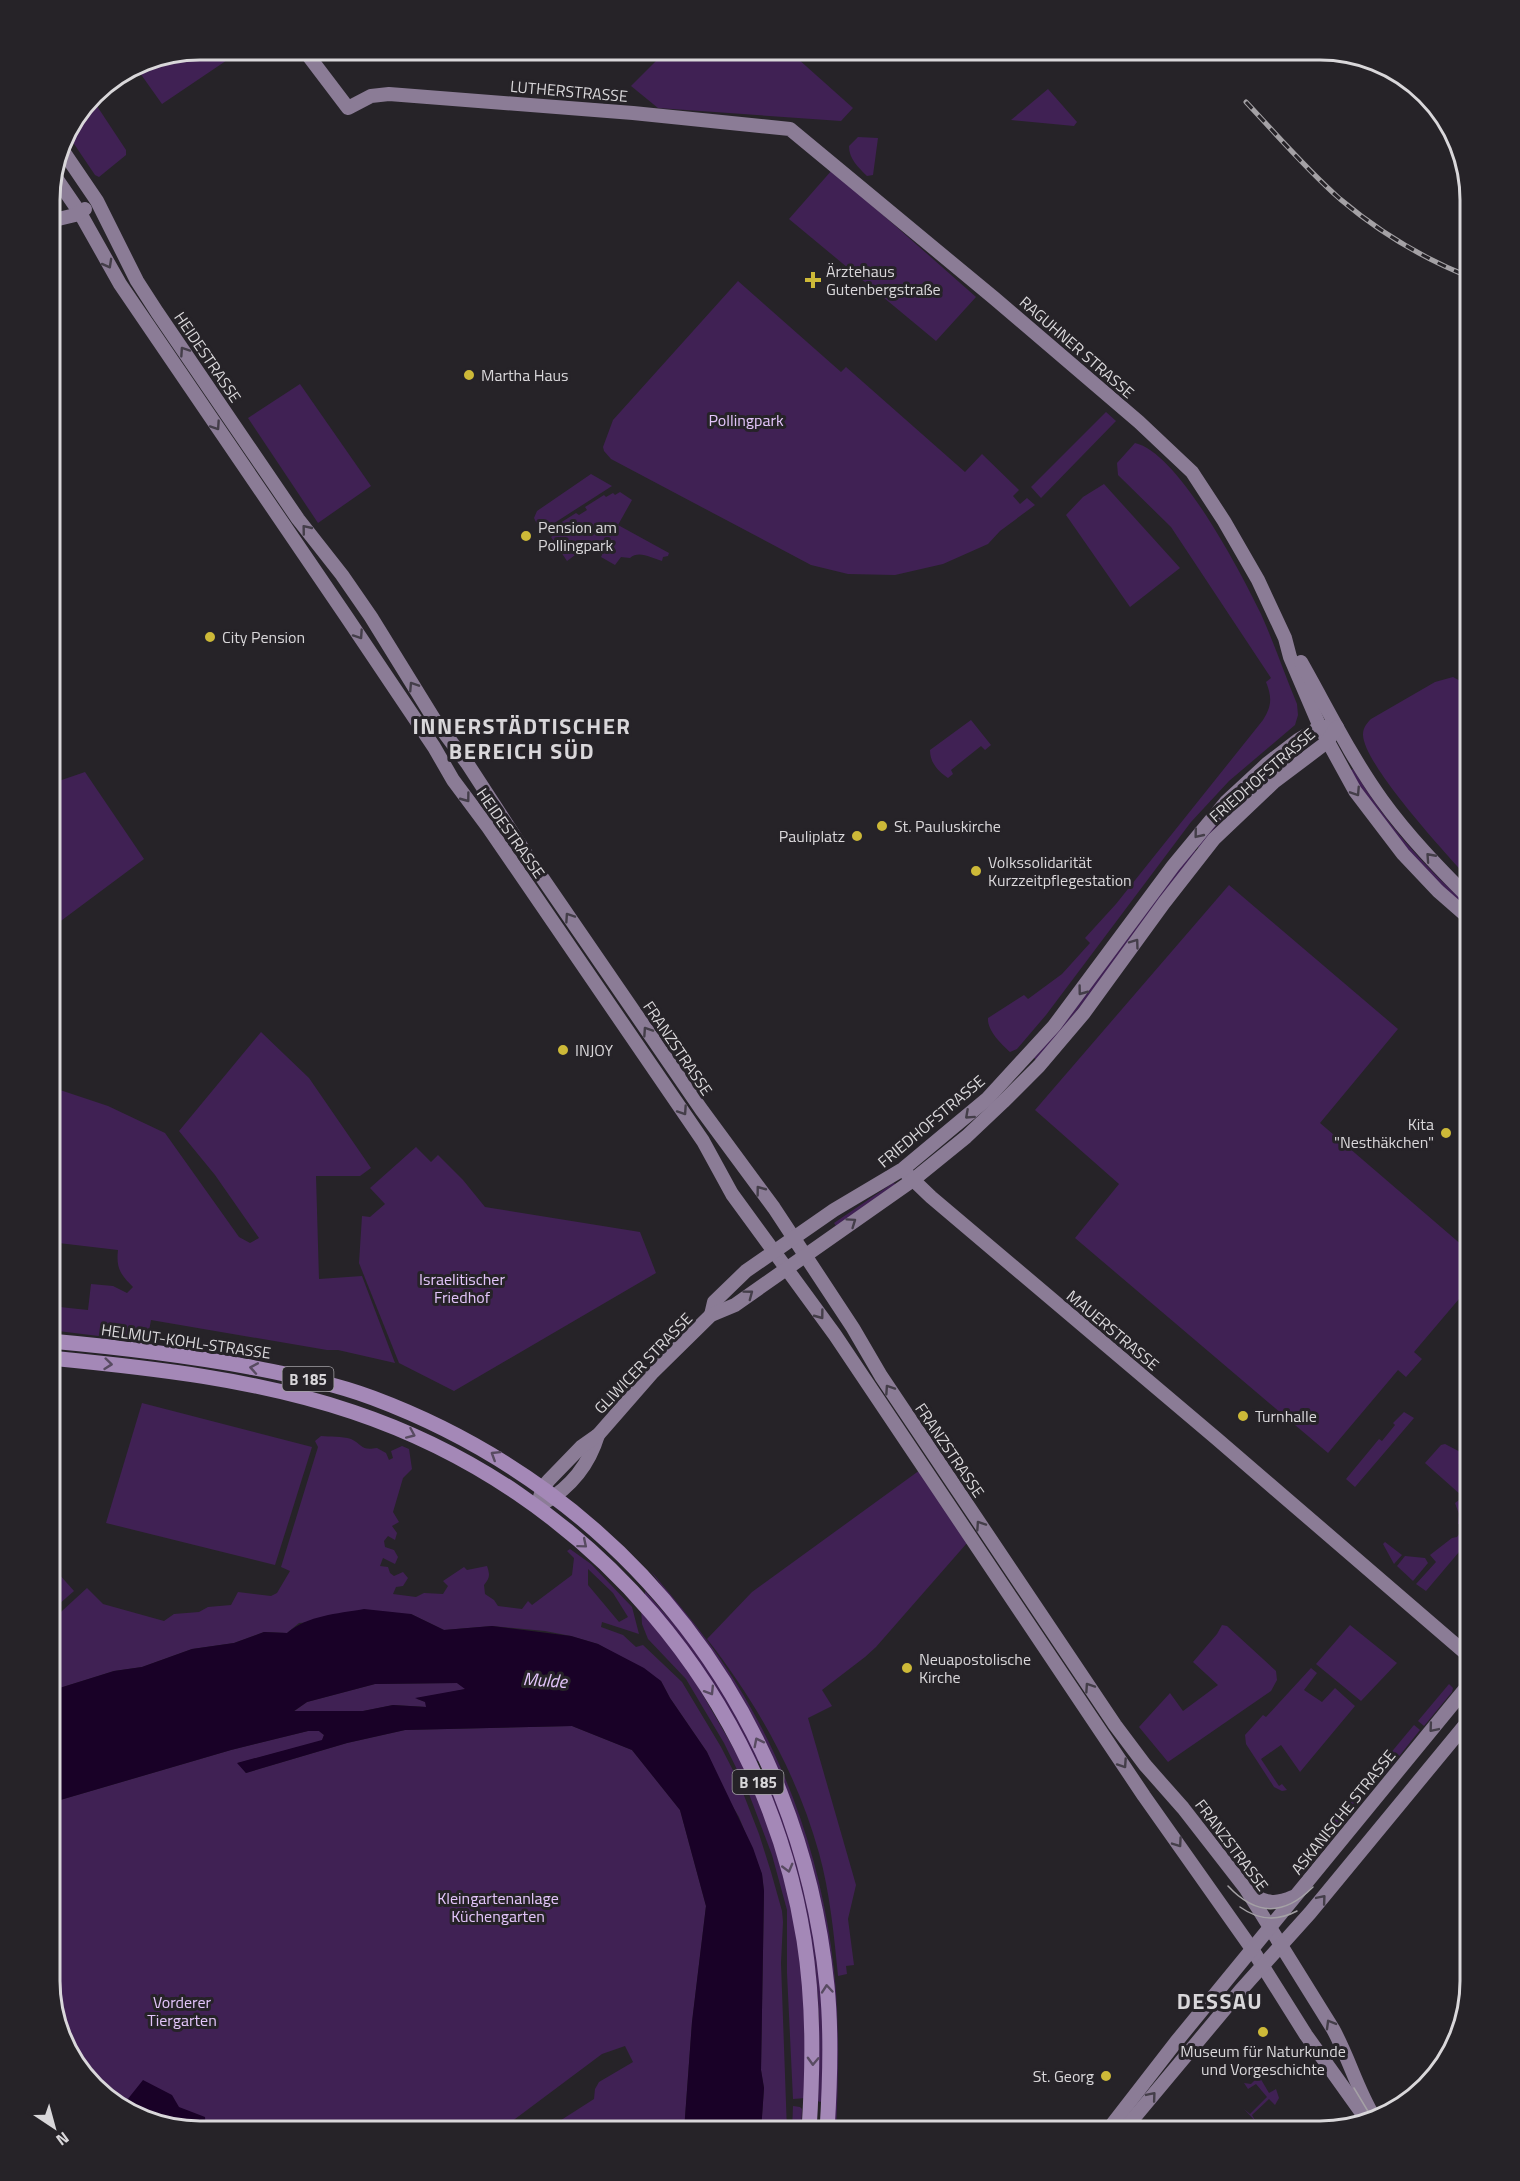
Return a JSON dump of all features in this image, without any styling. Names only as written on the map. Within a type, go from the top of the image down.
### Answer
[{"type":"main road","name":"LUTHERSTRASSE","points":[[312,60],[348,108],[371,96],[389,94],[633,113],[790,129]]},
{"type":"main road","name":"RAGUHNER STRASSE","points":[[790,129],[994,298],[1139,422],[1187,467],[1211,500],[1246,559],[1284,638],[1327,742],[1355,791],[1378,824],[1426,879],[1460,910]]},
{"type":"main road","name":"HEIDESTRASSE","points":[[67,156],[97,201],[137,281],[157,312],[291,509],[371,617],[434,719],[467,763],[603,966]]},
{"type":"main road","name":"HEIDESTRASSE","points":[[61,186],[80,213],[120,284],[434,747],[453,780],[592,977]]},
{"type":"main road","points":[[60,218],[80,213],[97,201]]},
{"type":"main road","points":[[326,587],[342,575]]},
{"type":"main road","name":"RAGUHNER STRASSE","points":[[1284,638],[1296,654],[1360,766],[1396,818],[1460,889]]},
{"type":"main road","name":"FRIEDHOFSTRASSE","points":[[793,1238],[834,1210],[908,1174],[987,1099],[1033,1050],[1071,1005],[1173,866],[1226,802],[1268,763],[1298,740],[1320,727],[1337,727]]},
{"type":"main road","name":"FRIEDHOFSTRASSE","points":[[804,1255],[908,1174],[966,1137],[1039,1066],[1091,1003],[1214,838],[1274,782],[1327,742],[1337,727]]},
{"type":"main road","name":"FRANZSTRASSE","points":[[603,966],[701,1109],[774,1208],[853,1328],[881,1377],[1122,1735],[1246,1889],[1338,2038],[1371,2111]]},
{"type":"main road","name":"FRANZSTRASSE","points":[[592,977],[703,1141],[732,1194],[835,1335],[1144,1796],[1252,1949],[1331,2073],[1362,2114]]},
{"type":"main road","name":"MAUERSTRASSE","points":[[908,1174],[931,1197],[1217,1439],[1460,1649]]},
{"type":"main road","name":"GLIWICER STRASSE","points":[[711,1315],[714,1302],[734,1282],[793,1238]]},
{"type":"main road","name":"GLIWICER STRASSE","points":[[537,1507],[549,1492],[549,1480],[581,1447],[598,1434],[653,1372],[711,1315],[735,1305],[804,1255]]},
{"type":"main road","name":"HELMUT-KOHL-STRASSE","points":[[60,1342],[207,1359],[335,1385],[371,1397],[454,1432],[549,1492]]},
{"type":"main road","name":"HELMUT-KOHL-STRASSE","points":[[60,1359],[206,1376],[317,1400],[393,1426],[430,1443],[478,1468],[537,1507]]},
{"type":"main road","name":"B 185","points":[[549,1492],[617,1550],[678,1617],[720,1675],[767,1761],[798,1840],[817,1917],[827,1986],[830,2029],[827,2121]]},
{"type":"main road","name":"B 185","points":[[537,1507],[618,1575],[672,1636],[725,1716],[763,1794],[788,1866],[805,1948],[813,2042],[809,2121]]},
{"type":"main road","name":"ASKANISCHE STRASSE","points":[[1115,2121],[1176,2042],[1460,1695]]},
{"type":"main road","points":[[1132,2121],[1435,1764],[1460,1731]]},
{"type":"main road","points":[[1246,1889],[1272,1903],[1284,1901],[1297,1894]]},
{"type":"main road","points":[[1240,1992],[1250,1986],[1258,1985],[1278,1992]]},
{"type":"green space","points":[[227,60],[162,104],[140,73],[182,61]]},
{"type":"green space","points":[[657,60],[799,60],[853,108],[841,121],[658,108],[631,86]]},
{"type":"green space","points":[[1048,89],[1077,122],[1074,126],[1011,120]]},
{"type":"green space","points":[[97,106],[126,150],[126,155],[99,177],[95,175],[73,142]]},
{"type":"green space","points":[[858,137],[878,138],[873,175],[867,176],[851,155],[849,146]]},
{"type":"green space","points":[[832,170],[976,297],[936,341],[789,219]]},
{"type":"green space","name":"Pollingpark","points":[[738,281],[841,372],[846,367],[965,472],[982,454],[1019,490],[1013,496],[1020,504],[1027,498],[1035,505],[1000,531],[988,544],[943,564],[895,575],[848,574],[811,565],[611,459],[603,447],[613,420]]},
{"type":"green space","points":[[300,384],[371,486],[318,523],[248,418]]},
{"type":"green space","points":[[1106,412],[1116,421],[1041,498],[1031,487]]},
{"type":"green space","points":[[1135,443],[1152,452],[1170,468],[1189,491],[1224,545],[1266,625],[1297,704],[1298,715],[1295,725],[1229,781],[1191,822],[1046,1015],[1017,1049],[1010,1052],[992,1032],[988,1018],[1024,995],[1028,999],[1062,974],[1090,943],[1085,938],[1116,904],[1263,720],[1269,706],[1270,697],[1266,682],[1271,678],[1171,527],[1118,475],[1117,463]]},
{"type":"green space","points":[[591,474],[612,486],[540,530],[534,518],[537,511]]},
{"type":"green space","points":[[1104,484],[1180,568],[1130,607],[1066,515],[1083,497]]},
{"type":"green space","points":[[620,492],[632,500],[618,525],[669,553],[668,556],[663,557],[662,561],[641,555],[630,558],[621,557],[615,565],[601,557],[604,550],[587,541],[582,550],[567,561],[551,537],[554,535],[552,532],[560,528],[557,525],[576,513],[579,515],[587,510],[585,507],[604,495],[606,497]]},
{"type":"green space","points":[[1453,677],[1460,681],[1460,869],[1391,788],[1367,749],[1363,735],[1365,726],[1371,719],[1435,682]]},
{"type":"green space","points":[[971,720],[991,745],[985,750],[981,746],[951,770],[953,774],[948,778],[935,766],[930,750]]},
{"type":"green space","points":[[1292,752],[1294,755],[1225,815],[1199,848],[1196,845],[1244,792]]},
{"type":"green space","points":[[1353,769],[1392,825],[1421,860],[1460,898],[1460,902],[1434,878],[1389,827],[1349,771]]},
{"type":"green space","points":[[85,772],[144,859],[60,922],[60,781]]},
{"type":"green space","points":[[1193,849],[1196,851],[1099,983],[1037,1060],[1034,1058],[1076,1007]]},
{"type":"green space","points":[[1229,885],[1398,1029],[1320,1123],[1460,1243],[1460,1298],[1414,1352],[1422,1359],[1406,1377],[1398,1370],[1328,1453],[1075,1238],[1119,1184],[1035,1110]]},
{"type":"green space","points":[[261,1032],[309,1078],[371,1168],[360,1176],[316,1176],[319,1279],[362,1276],[395,1363],[338,1350],[151,1320],[147,1342],[60,1331],[60,1307],[88,1310],[91,1284],[113,1286],[127,1293],[133,1287],[120,1270],[118,1250],[60,1243],[60,1090],[108,1106],[165,1133],[239,1237],[250,1243],[259,1238],[215,1175],[179,1131]]},
{"type":"green space","name":"Israelitischer Friedhof","points":[[416,1147],[431,1162],[438,1155],[485,1207],[640,1232],[656,1273],[454,1391],[399,1363],[359,1263],[362,1216],[370,1217],[385,1204],[370,1188]]},
{"type":"green space","points":[[893,1183],[896,1184],[836,1226],[834,1223]]},
{"type":"green space","points":[[142,1403],[312,1447],[275,1565],[106,1523]]},
{"type":"green space","points":[[1404,1412],[1414,1418],[1355,1487],[1346,1479],[1379,1439],[1382,1441],[1395,1425],[1393,1423]]},
{"type":"green space","points":[[321,1436],[347,1438],[365,1448],[377,1448],[386,1453],[389,1460],[393,1458],[391,1451],[402,1446],[409,1449],[412,1469],[403,1478],[393,1512],[399,1522],[392,1526],[397,1533],[395,1540],[388,1536],[384,1541],[385,1547],[394,1550],[398,1557],[395,1564],[383,1558],[380,1566],[388,1567],[394,1576],[403,1572],[408,1578],[403,1586],[396,1587],[393,1594],[416,1597],[424,1593],[443,1594],[448,1586],[443,1581],[464,1567],[467,1570],[487,1566],[489,1576],[484,1585],[485,1594],[498,1606],[522,1609],[528,1601],[532,1605],[572,1575],[574,1558],[567,1551],[570,1549],[591,1564],[632,1607],[639,1634],[602,1622],[601,1627],[623,1635],[636,1647],[643,1645],[682,1682],[738,1780],[771,1872],[783,1922],[781,1963],[787,2121],[762,2121],[764,2088],[761,2070],[764,1891],[762,1874],[739,1817],[724,1792],[707,1752],[661,1681],[598,1644],[571,1636],[492,1626],[444,1630],[411,1614],[299,1623],[287,1633],[264,1632],[234,1643],[192,1649],[142,1667],[114,1671],[60,1688],[60,1613],[87,1588],[103,1604],[164,1621],[174,1614],[199,1612],[208,1607],[231,1605],[238,1592],[271,1596],[277,1593],[290,1571],[281,1567],[318,1447],[315,1441]],"holes":[[[588,1569],[613,1593],[628,1617],[619,1622],[588,1585]]]},
{"type":"green space","points":[[1445,1444],[1460,1452],[1460,1494],[1425,1463],[1441,1445]]},
{"type":"green space","points":[[920,1470],[967,1543],[876,1647],[822,1690],[832,1706],[808,1718],[856,1885],[848,1919],[854,1965],[846,1966],[847,1974],[838,1976],[823,1868],[799,1795],[774,1740],[759,1714],[707,1639],[752,1592]]},
{"type":"green space","points":[[1460,1501],[1460,1524],[1458,1524],[1459,1514],[1455,1503]]},
{"type":"green space","points":[[1460,1533],[1460,1551],[1426,1591],[1416,1584],[1436,1562],[1430,1555],[1452,1538],[1457,1537]]},
{"type":"green space","points":[[1385,1542],[1402,1555],[1394,1564],[1383,1544]]},
{"type":"green space","points":[[1405,1556],[1425,1558],[1428,1563],[1413,1581],[1397,1566]]},
{"type":"green space","points":[[651,1571],[705,1637],[742,1692],[778,1761],[805,1833],[825,1908],[834,1969],[838,2038],[836,2121],[833,2121],[836,2046],[832,1975],[818,1890],[794,1808],[760,1730],[739,1693],[696,1628]]},
{"type":"green space","points":[[60,1575],[74,1591],[60,1603]]},
{"type":"green space","points":[[645,1591],[692,1644],[718,1683],[761,1762],[755,1760],[705,1674],[677,1634],[645,1595]]},
{"type":"green space","points":[[641,1608],[682,1659],[741,1761],[768,1823],[794,1915],[804,1987],[806,2098],[793,2099],[787,1973],[787,1910],[772,1855],[749,1794],[724,1743],[686,1679],[648,1639],[642,1624]]},
{"type":"green space","points":[[1222,1625],[1227,1626],[1276,1671],[1277,1680],[1271,1691],[1168,1762],[1139,1727],[1170,1693],[1183,1711],[1218,1685],[1193,1662]]},
{"type":"green space","points":[[1350,1625],[1397,1663],[1361,1701],[1316,1664]]},
{"type":"green space","points":[[1311,1668],[1317,1673],[1304,1690],[1322,1702],[1335,1688],[1355,1706],[1300,1772],[1281,1745],[1261,1759],[1279,1786],[1282,1784],[1287,1790],[1282,1791],[1274,1787],[1246,1744],[1245,1735],[1263,1715],[1266,1717]]},
{"type":"green space","points":[[457,1683],[466,1689],[417,1699],[426,1702],[427,1707],[393,1705],[363,1711],[293,1712],[307,1702],[375,1684]]},
{"type":"green space","points":[[1449,1684],[1453,1688],[1452,1692],[1424,1726],[1418,1721]]},
{"type":"green space","points":[[1414,1725],[1420,1730],[1384,1775],[1369,1779]]},
{"type":"green space","name":"Kleingartenanlage Küchengarten","points":[[572,1726],[632,1750],[680,1810],[706,1906],[692,2022],[685,2121],[560,2121],[594,2099],[595,2089],[599,2082],[633,2062],[625,2046],[602,2054],[512,2121],[191,2121],[155,2114],[138,2107],[108,2086],[89,2066],[71,2035],[61,1999],[60,1800],[231,1750],[308,1731],[319,1731],[324,1735],[322,1741],[238,1763],[246,1773],[347,1743],[405,1730]]},
{"type":"green space","points":[[1376,1782],[1355,1808],[1350,1804],[1360,1790]]},
{"type":"green space","points":[[769,1792],[774,1792],[793,1848],[808,1906],[818,1965],[825,2033],[822,2101],[820,2102],[818,2101],[818,2000],[812,1947],[795,1869]]},
{"type":"green space","points":[[1348,1808],[1352,1811],[1323,1845],[1320,1838],[1343,1809]]},
{"type":"green space","points":[[1259,2076],[1269,2093],[1276,2089],[1279,2098],[1275,2105],[1269,2099],[1252,2115],[1255,2121],[1244,2109],[1250,2114],[1267,2097],[1256,2084],[1248,2089],[1244,2083],[1251,2084]]},
{"type":"green space","points":[[793,2106],[800,2107],[801,2121],[792,2121]]},
{"type":"water","name":"Mulde","points":[[364,1609],[411,1614],[444,1630],[492,1626],[571,1636],[598,1644],[644,1668],[661,1681],[707,1752],[753,1848],[762,1874],[764,1891],[761,2070],[764,2088],[762,2121],[685,2121],[692,2022],[706,1906],[680,1810],[632,1750],[572,1726],[405,1730],[347,1743],[246,1773],[237,1763],[322,1740],[324,1735],[319,1731],[308,1731],[231,1750],[60,1800],[60,1688],[114,1671],[142,1667],[192,1649],[234,1643],[264,1632],[287,1633],[304,1622]],"holes":[[[457,1683],[465,1689],[415,1698],[425,1702],[426,1707],[393,1705],[363,1711],[294,1711],[307,1702],[375,1684]]]},
{"type":"water","points":[[143,2080],[172,2095],[179,2107],[205,2117],[205,2121],[191,2121],[155,2114],[127,2100]]},
{"type":"tram line","points":[[1228,1886],[1249,1903],[1270,1909],[1291,1903],[1313,1887]]},
{"type":"tram line","points":[[1240,1907],[1254,1915],[1268,1918],[1297,1911]]},
{"type":"tram line","points":[[1354,2088],[1368,2112]]},
{"type":"railway","points":[[1246,102],[1315,176],[1355,211],[1419,253],[1460,273]]},
{"type":"place","name":"Ärztehaus Gutenbergstraße","points":[[813,280]]},
{"type":"place","name":"Martha Haus","points":[[469,375]]},
{"type":"place","name":"Pension am Pollingpark","points":[[526,536]]},
{"type":"place","name":"City Pension","points":[[210,637]]},
{"type":"place","name":"St. Pauluskirche","points":[[882,826]]},
{"type":"place","name":"Pauliplatz","points":[[857,836]]},
{"type":"place","name":"Volkssolidarität Kurzzeitpflegestation","points":[[976,871]]},
{"type":"place","name":"INJOY","points":[[563,1050]]},
{"type":"place","name":"Kita \"Nesthäkchen\"","points":[[1446,1133]]},
{"type":"place","name":"Turnhalle","points":[[1243,1416]]},
{"type":"place","name":"Neuapostolische Kirche","points":[[907,1668]]},
{"type":"place","name":"Museum für Naturkunde und Vorgeschichte","points":[[1263,2032]]},
{"type":"place","name":"St. Georg","points":[[1106,2076]]},
{"type":"district","name":"INNERSTÄDTISCHER BEREICH SÜD","points":[[522,738]]},
{"type":"district","name":"DESSAU","points":[[1220,2001]]},
{"type":"park label","name":"Vorderer Tiergarten","points":[[182,2011]]}]
